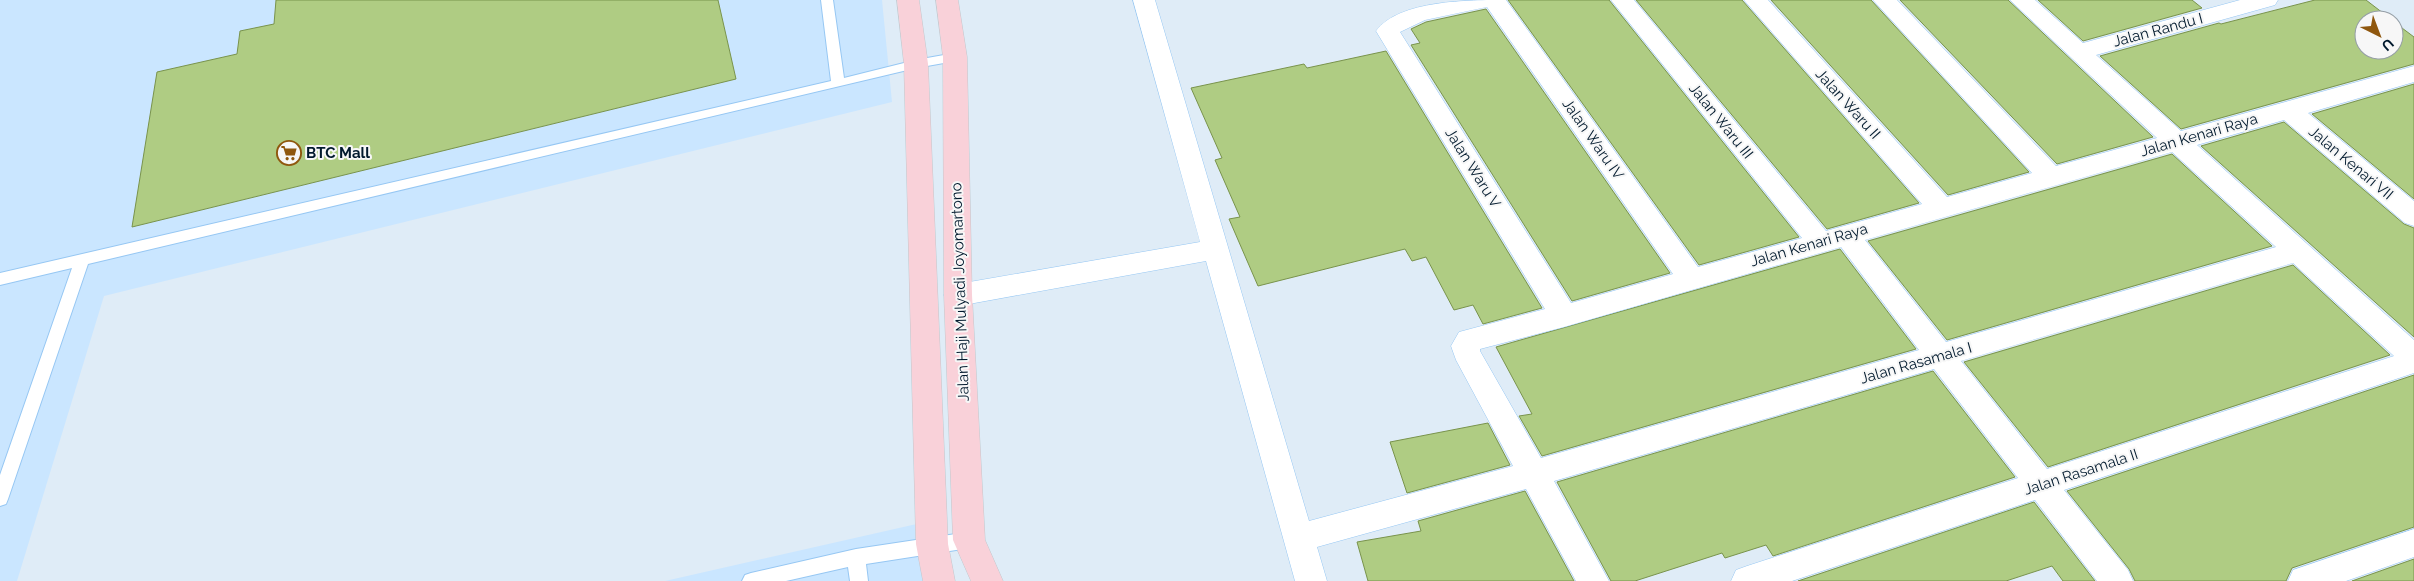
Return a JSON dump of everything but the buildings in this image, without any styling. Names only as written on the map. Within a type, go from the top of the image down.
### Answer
[{"type":"main road","points":[[908,0],[916,64],[932,544],[939,581]]},
{"type":"main road","name":"Jalan Haji Mulyadi Joyomartono","points":[[947,0],[955,57],[958,295],[969,540],[987,581]]},
{"type":"street","points":[[1144,0],[1311,581]]},
{"type":"street","name":"Jalan Waru V","points":[[1486,0],[1408,17],[1397,22],[1388,31],[1564,316]]},
{"type":"street","name":"Jalan Waru IV","points":[[1494,0],[1691,279]]},
{"type":"street","name":"Jalan Waru III","points":[[1622,0],[1939,356],[2043,484],[2117,581]]},
{"type":"street","name":"Jalan Waru II","points":[[1755,0],[1941,208]]},
{"type":"street","points":[[1884,0],[2052,177]]},
{"type":"street","points":[[2021,0],[2414,357]]},
{"type":"street","name":"Jalan Randu I","points":[[2078,52],[2267,0]]},
{"type":"street","name":"Jalan Kenari Raya","points":[[1593,581],[1465,348],[1471,339],[1564,316],[2288,110],[2408,83]]},
{"type":"street","name":"Jalan Kenari VII","points":[[2288,110],[2414,216]]},
{"type":"street","points":[[958,295],[1216,248]]},
{"type":"street","name":"Jalan Rasamala I","points":[[1298,538],[1534,474],[2298,251]]},
{"type":"street","name":"Jalan Rasamala II","points":[[1747,581],[2414,361]]},
{"type":"street","points":[[2304,581],[2414,543]]},
{"type":"lane","points":[[827,0],[838,84]]},
{"type":"lane","points":[[0,279],[838,84],[916,64],[955,57]]},
{"type":"lane","points":[[0,499],[82,260]]},
{"type":"lane","points":[[751,581],[856,557],[916,549],[932,544],[969,540]]},
{"type":"lane","points":[[856,557],[859,581]]},
{"type":"shaded area","points":[[0,0],[882,0],[892,102],[104,296],[17,581],[0,581]]},
{"type":"shaded area","points":[[921,523],[928,581],[665,581]]},
{"type":"place","name":"BTC Mall","points":[[289,153]]}]
